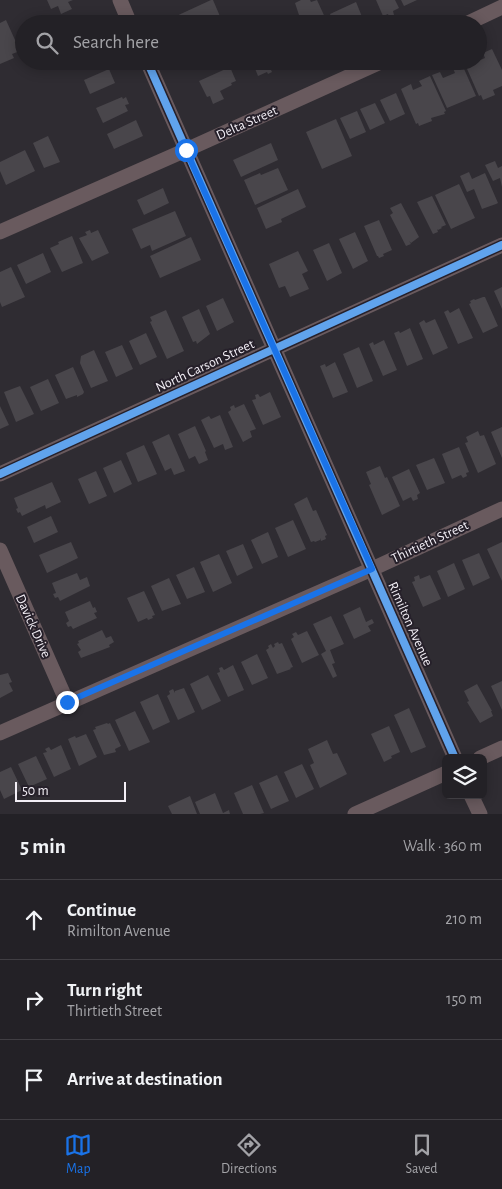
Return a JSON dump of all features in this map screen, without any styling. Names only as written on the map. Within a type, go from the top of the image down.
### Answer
[{"type":"street","points":[[120,0],[126,15]]},
{"type":"street","points":[[485,15],[502,7]]},
{"type":"street","name":"Rimilton Avenue","points":[[151,70],[453,754]]},
{"type":"street","name":"Delta Street","points":[[0,232],[363,70]]},
{"type":"street","name":"North Carson Street","points":[[0,474],[502,245]]},
{"type":"street","name":"Thirtieth Street","points":[[0,733],[372,569],[502,509]]},
{"type":"street","name":"Davick Drive","points":[[0,550],[67,702]]},
{"type":"street","points":[[487,755],[502,748]]},
{"type":"street","points":[[355,814],[442,775]]},
{"type":"street","points":[[473,799],[480,814]]},
{"type":"building","points":[[47,0],[73,0],[68,2],[72,9],[61,14],[58,6],[51,9]]},
{"type":"building","points":[[213,0],[219,15],[178,15]]},
{"type":"building","points":[[301,0],[310,0],[311,2],[317,0],[324,15],[299,15],[295,3]]},
{"type":"building","points":[[376,0],[395,0],[399,8],[393,11],[394,15],[383,15]]},
{"type":"building","points":[[401,0],[417,0],[404,6]]},
{"type":"building","points":[[356,2],[361,15],[330,15]]},
{"type":"building","points":[[6,20],[15,40],[15,53],[12,54],[14,58],[0,64],[0,23]]},
{"type":"building","points":[[492,49],[502,70],[502,86],[493,90],[495,95],[483,100],[481,95],[479,96],[468,70],[487,70],[487,51]]},
{"type":"building","points":[[109,70],[115,83],[90,94],[84,80]]},
{"type":"building","points":[[223,70],[231,70],[236,81],[220,91],[224,99],[213,104],[210,96],[207,97],[199,81]]},
{"type":"building","points":[[256,70],[271,70],[272,72],[268,74],[267,72],[258,76]]},
{"type":"building","points":[[454,70],[465,70],[476,96],[447,108],[432,75],[440,72],[443,78],[455,73]]},
{"type":"building","points":[[430,76],[446,111],[444,112],[445,114],[431,118],[432,121],[419,126],[418,123],[416,124],[401,89],[411,84],[413,90],[422,86],[419,81]]},
{"type":"building","points":[[396,93],[405,114],[390,121],[380,100]]},
{"type":"building","points":[[122,97],[123,99],[126,97],[129,104],[125,105],[128,111],[103,123],[96,108]]},
{"type":"building","points":[[375,103],[385,123],[370,130],[360,109]]},
{"type":"building","points":[[357,111],[366,132],[350,139],[340,118]]},
{"type":"building","points":[[336,119],[352,156],[322,169],[306,132]]},
{"type":"building","points":[[136,120],[143,136],[114,149],[107,134]]},
{"type":"building","points":[[48,136],[60,162],[44,168],[33,143]]},
{"type":"building","points":[[271,143],[278,160],[241,177],[233,160]]},
{"type":"building","points":[[25,150],[35,171],[6,185],[0,171],[0,162]]},
{"type":"building","points":[[495,161],[498,168],[502,166],[502,187],[500,178],[493,181],[485,165]]},
{"type":"building","points":[[278,168],[288,190],[255,205],[244,180]]},
{"type":"building","points":[[469,172],[472,179],[485,173],[498,203],[482,209],[474,189],[467,192],[460,176]]},
{"type":"building","points":[[459,184],[475,218],[451,229],[435,195]]},
{"type":"building","points":[[163,188],[169,203],[144,215],[137,200]]},
{"type":"building","points":[[298,189],[306,207],[281,219],[282,222],[266,229],[257,208]]},
{"type":"building","points":[[432,196],[446,225],[437,229],[438,232],[433,234],[417,202]]},
{"type":"building","points":[[401,203],[419,237],[411,243],[409,241],[411,244],[406,246],[390,215],[393,213],[390,208]]},
{"type":"building","points":[[175,211],[186,236],[152,251],[150,245],[141,249],[132,229]]},
{"type":"building","points":[[379,220],[392,250],[379,258],[364,226]]},
{"type":"building","points":[[90,230],[91,233],[98,230],[109,253],[92,261],[79,238],[87,235],[85,232]]},
{"type":"building","points":[[355,232],[368,261],[353,269],[339,239]]},
{"type":"building","points":[[72,236],[83,263],[62,272],[50,248]]},
{"type":"building","points":[[191,237],[201,260],[160,278],[150,256]]},
{"type":"building","points":[[329,243],[342,273],[327,281],[313,250]]},
{"type":"building","points":[[298,251],[308,271],[302,274],[309,289],[290,297],[285,286],[279,288],[269,264]]},
{"type":"building","points":[[43,253],[51,272],[26,284],[17,265]]},
{"type":"building","points":[[11,267],[25,297],[2,307],[0,302],[0,272]]},
{"type":"building","points":[[502,287],[502,309],[494,291]]},
{"type":"building","points":[[485,297],[498,326],[483,333],[469,304],[474,299]]},
{"type":"building","points":[[223,298],[234,322],[217,331],[206,306]]},
{"type":"building","points":[[459,308],[473,338],[458,344],[444,312],[448,310],[450,313]]},
{"type":"building","points":[[199,309],[210,334],[197,344],[196,341],[193,342],[182,317]]},
{"type":"building","points":[[166,310],[184,351],[167,359],[150,322],[152,321],[150,317]]},
{"type":"building","points":[[435,319],[448,348],[433,355],[419,323],[424,320],[426,323]]},
{"type":"building","points":[[410,328],[423,359],[407,366],[394,333],[399,331],[400,333]]},
{"type":"building","points":[[146,333],[157,357],[140,365],[129,341]]},
{"type":"building","points":[[384,340],[397,370],[383,376],[369,344],[373,342],[374,345]]},
{"type":"building","points":[[122,345],[133,369],[116,377],[105,352]]},
{"type":"building","points":[[359,347],[373,381],[357,388],[343,354]]},
{"type":"building","points":[[94,350],[108,381],[91,388],[80,363],[81,356]]},
{"type":"building","points":[[335,362],[348,392],[333,398],[320,366],[325,364],[326,367]]},
{"type":"building","points":[[73,367],[84,392],[77,397],[77,395],[66,399],[55,375]]},
{"type":"building","points":[[48,379],[59,403],[41,411],[30,387]]},
{"type":"building","points":[[20,386],[34,414],[16,422],[4,392]]},
{"type":"building","points":[[270,392],[281,417],[263,425],[252,400],[256,399],[255,395],[258,394],[260,397]]},
{"type":"building","points":[[244,404],[256,429],[250,431],[252,437],[243,442],[228,412],[231,410],[230,407],[234,405],[235,408]]},
{"type":"building","points":[[0,406],[9,425],[0,429]]},
{"type":"building","points":[[220,415],[233,447],[225,450],[223,444],[214,448],[201,420],[209,416],[211,419]]},
{"type":"building","points":[[195,426],[208,460],[199,464],[195,456],[189,459],[178,434]]},
{"type":"building","points":[[502,427],[502,458],[491,432]]},
{"type":"building","points":[[478,431],[480,436],[484,435],[496,464],[478,473],[465,443],[468,442],[466,437]]},
{"type":"building","points":[[169,434],[185,471],[174,475],[171,468],[165,471],[152,442]]},
{"type":"building","points":[[144,445],[157,474],[138,482],[126,453]]},
{"type":"building","points":[[459,447],[469,472],[463,478],[461,475],[452,479],[442,454]]},
{"type":"building","points":[[434,458],[445,483],[427,490],[416,465]]},
{"type":"building","points":[[121,460],[132,484],[114,493],[103,468]]},
{"type":"building","points":[[380,466],[400,506],[382,515],[369,485],[371,484],[366,472]]},
{"type":"building","points":[[409,469],[420,493],[417,495],[418,499],[413,501],[411,497],[403,501],[392,477]]},
{"type":"building","points":[[96,471],[107,496],[89,504],[78,479]]},
{"type":"building","points":[[52,482],[61,502],[46,509],[45,505],[22,516],[20,512],[18,513],[14,498]]},
{"type":"building","points":[[307,497],[313,511],[316,510],[327,535],[325,536],[326,539],[321,541],[320,538],[320,540],[311,542],[294,504]]},
{"type":"building","points":[[51,516],[58,532],[34,543],[27,527]]},
{"type":"building","points":[[293,520],[306,549],[288,557],[275,528]]},
{"type":"building","points":[[268,532],[278,557],[262,564],[251,540]]},
{"type":"building","points":[[71,542],[78,558],[47,573],[39,555]]},
{"type":"building","points":[[502,542],[502,581],[487,549]]},
{"type":"building","points":[[243,544],[253,568],[237,576],[226,551]]},
{"type":"building","points":[[479,553],[490,578],[473,586],[462,560]]},
{"type":"building","points":[[219,554],[232,583],[213,592],[200,562]]},
{"type":"building","points":[[454,563],[465,589],[448,597],[437,571]]},
{"type":"building","points":[[194,567],[205,592],[187,599],[176,575]]},
{"type":"building","points":[[77,573],[80,580],[87,577],[90,586],[60,601],[58,597],[55,598],[53,594],[56,593],[52,583]]},
{"type":"building","points":[[419,575],[420,579],[430,575],[441,599],[423,607],[412,582],[415,581],[414,577]]},
{"type":"building","points":[[169,578],[181,604],[162,611],[151,586]]},
{"type":"building","points":[[144,591],[155,615],[152,616],[153,618],[148,620],[147,618],[138,622],[127,598]]},
{"type":"building","points":[[90,601],[93,608],[95,607],[97,612],[94,613],[97,618],[73,629],[71,626],[68,627],[66,623],[69,621],[65,612]]},
{"type":"building","points":[[360,607],[366,622],[372,619],[374,623],[368,626],[371,631],[354,639],[343,615]]},
{"type":"building","points":[[331,616],[344,644],[330,650],[335,663],[332,664],[337,676],[333,678],[321,654],[326,651],[313,624]]},
{"type":"building","points":[[102,630],[106,638],[111,636],[114,642],[109,645],[110,647],[81,658],[78,652],[81,650],[77,644],[79,643],[78,641]]},
{"type":"building","points":[[307,631],[319,655],[302,663],[291,639],[294,637],[292,634],[296,632],[298,635]]},
{"type":"building","points":[[278,642],[279,644],[282,643],[293,667],[277,674],[266,650],[271,644],[273,648],[274,644]]},
{"type":"building","points":[[257,654],[268,678],[252,685],[241,662]]},
{"type":"building","points":[[233,665],[244,690],[228,697],[217,673],[220,672],[219,668],[222,667],[224,670]]},
{"type":"building","points":[[8,673],[12,682],[9,683],[13,691],[0,698],[0,675]]},
{"type":"building","points":[[208,675],[221,701],[202,710],[190,684]]},
{"type":"building","points":[[502,681],[502,710],[491,686]]},
{"type":"building","points":[[477,684],[493,716],[480,723],[467,702],[469,701],[464,691]]},
{"type":"building","points":[[184,688],[195,712],[178,720],[167,696],[170,694],[169,691],[173,689],[175,693],[175,691]]},
{"type":"building","points":[[158,694],[170,722],[153,730],[140,702]]},
{"type":"building","points":[[409,708],[426,747],[411,753],[394,715]]},
{"type":"building","points":[[135,711],[150,742],[129,751],[115,720]]},
{"type":"building","points":[[110,723],[121,746],[115,749],[116,752],[104,755],[93,730],[96,729],[95,727]]},
{"type":"building","points":[[389,726],[400,752],[384,762],[371,734]]},
{"type":"building","points":[[86,734],[97,757],[79,766],[68,739]]},
{"type":"building","points":[[327,740],[333,754],[337,753],[347,774],[320,788],[310,765],[314,763],[308,749]]},
{"type":"building","points":[[61,745],[71,769],[54,777],[43,753],[47,752],[45,749],[49,747],[51,750]]},
{"type":"building","points":[[36,756],[47,779],[29,787],[18,764]]},
{"type":"building","points":[[302,764],[314,789],[296,798],[284,772]]},
{"type":"building","points":[[11,767],[22,790],[4,799],[0,790],[0,772]]},
{"type":"building","points":[[277,775],[289,801],[271,809],[259,783]]},
{"type":"building","points":[[252,785],[264,813],[243,814],[234,793]]},
{"type":"building","points":[[215,793],[223,813],[229,810],[230,814],[200,814],[195,802]]},
{"type":"building","points":[[190,796],[197,814],[172,814],[168,806]]},
{"type":"cycle path","points":[[151,70],[453,754]]},
{"type":"cycle path","points":[[0,474],[502,245]]},
{"type":"route","points":[[67,702],[372,569],[186,150]]}]
